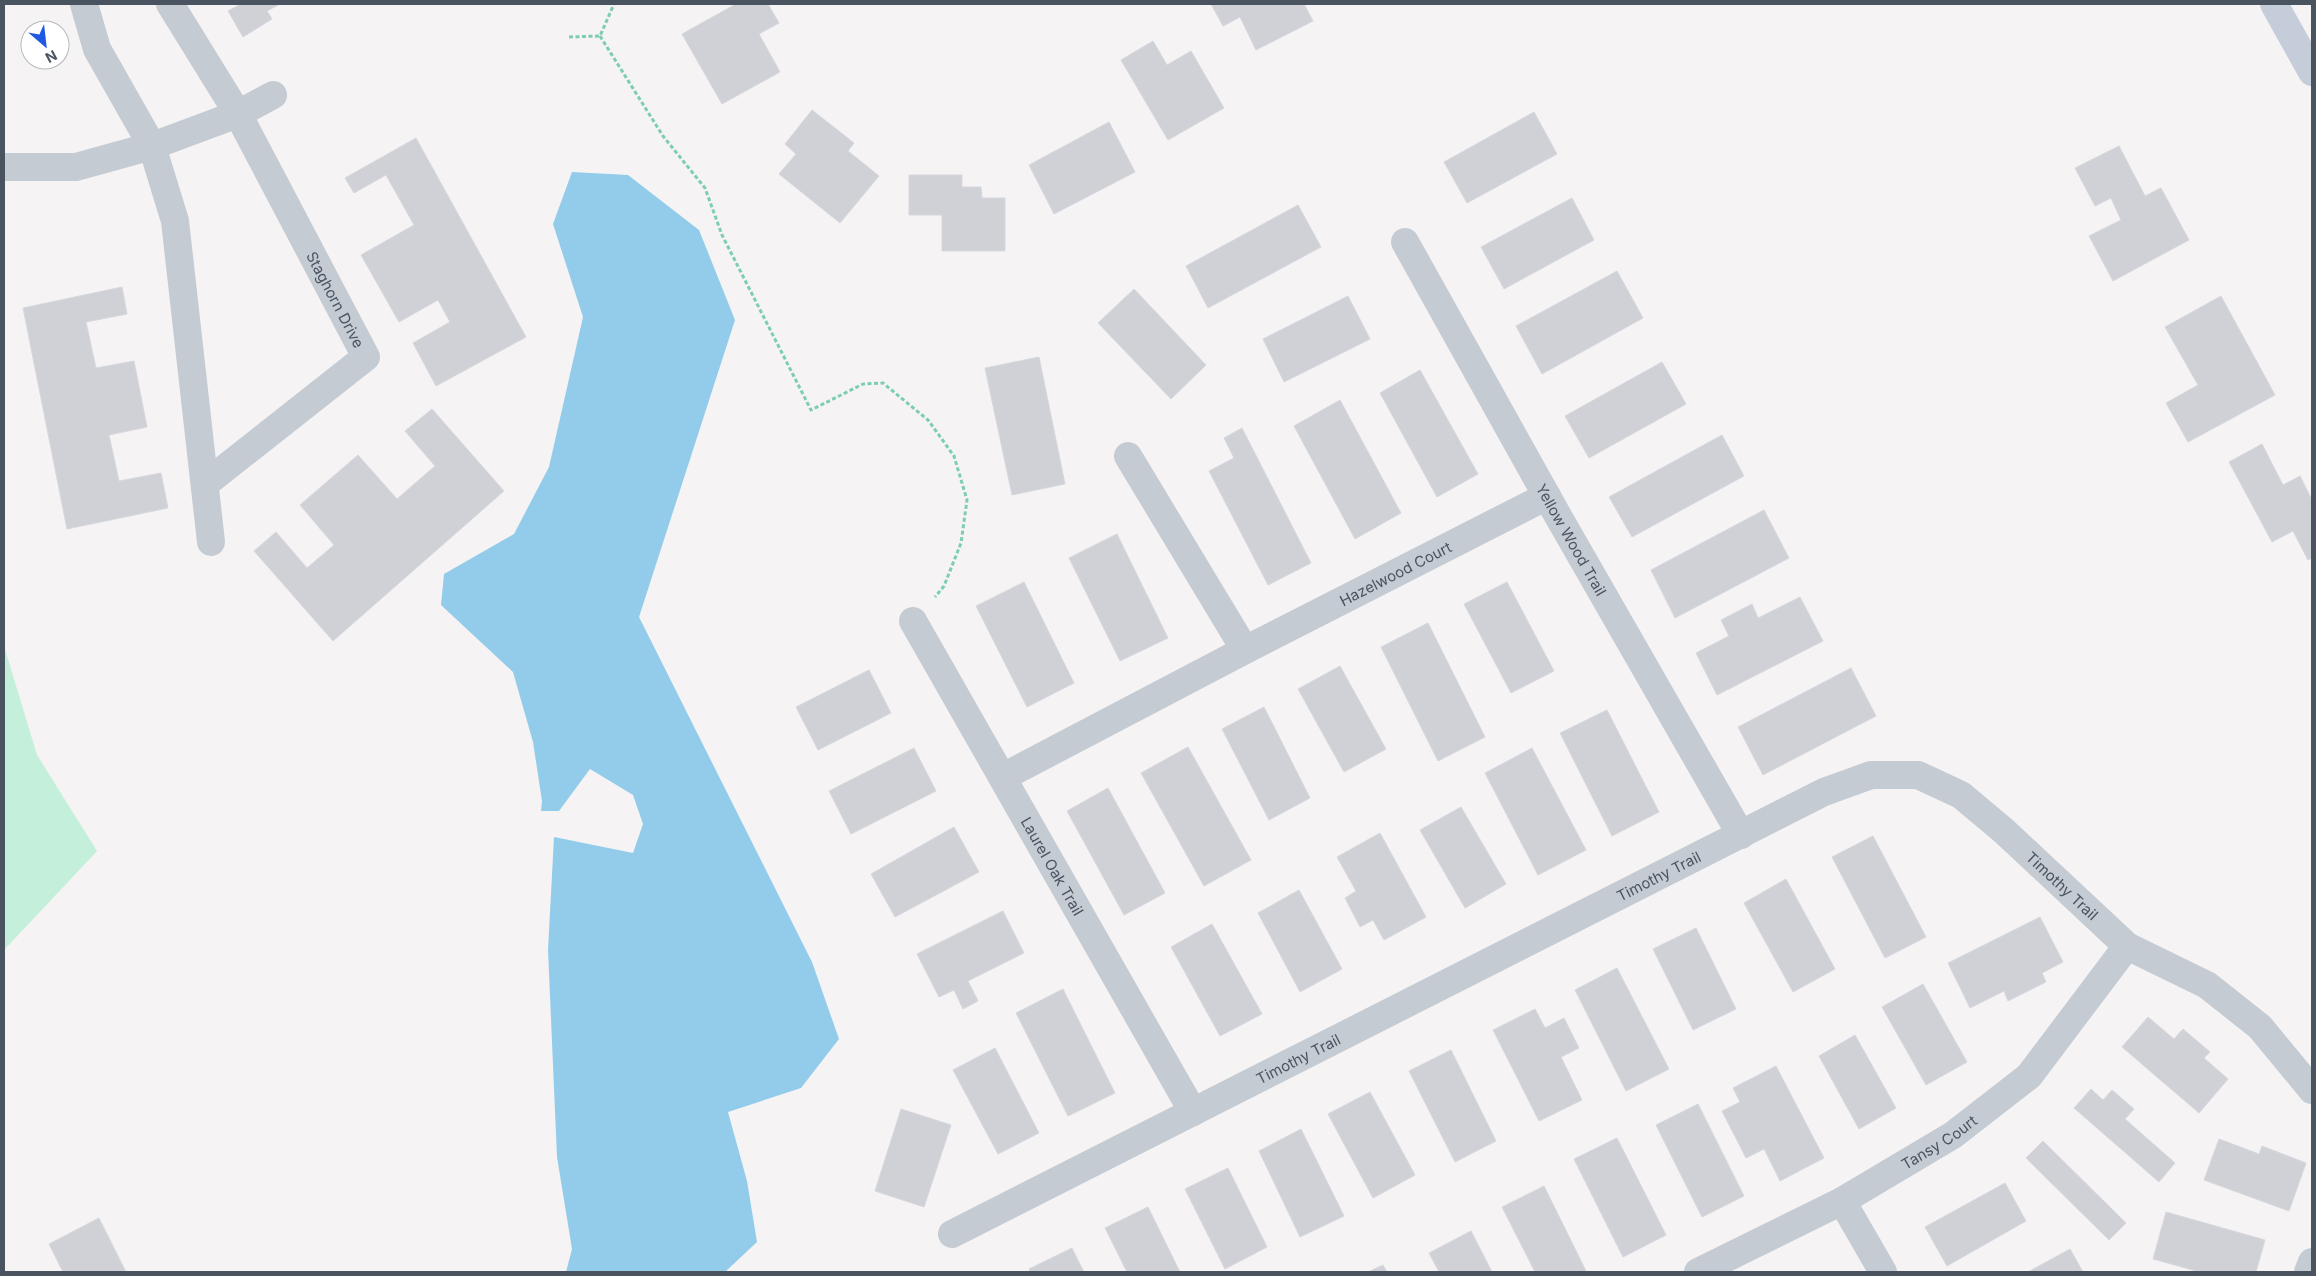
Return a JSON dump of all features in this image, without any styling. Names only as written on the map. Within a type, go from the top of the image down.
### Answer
[{"type":"main road","points":[[2274,4],[2312,72]]},
{"type":"street","points":[[84,4],[97,49],[152,146],[175,221],[211,542]]},
{"type":"street","name":"Staghorn Drive","points":[[170,4],[238,114],[366,357],[205,484]]},
{"type":"street","points":[[4,167],[76,168],[152,146],[238,114],[273,95]]},
{"type":"street","name":"Yellow Wood Trail","points":[[1405,242],[1547,496],[1741,835]]},
{"type":"street","points":[[1128,456],[1245,650]]},
{"type":"street","name":"Hazelwood Court","points":[[1003,777],[1245,650],[1547,496]]},
{"type":"street","name":"Laurel Oak Trail","points":[[913,621],[1193,1112]]},
{"type":"street","name":"Timothy Trail","points":[[952,1234],[1824,792],[1872,775],[1918,774],[1961,795],[2004,831],[2126,946],[2207,985],[2260,1027],[2312,1090]]},
{"type":"street","name":"Tansy Court","points":[[1698,1272],[1842,1201],[1953,1135],[2029,1076],[2126,946]]},
{"type":"street","points":[[1842,1201],[1883,1272]]},
{"type":"street","points":[[2308,1272],[2312,1262]]},
{"type":"path","points":[[600,36],[614,4]]},
{"type":"path","points":[[569,37],[600,36]]},
{"type":"path","points":[[600,36],[663,136],[704,188],[722,235],[811,410],[863,384],[883,383],[928,420],[954,456],[967,500],[961,542],[944,586],[913,621]]},
{"type":"green space","points":[[4,646],[37,755],[97,851],[4,950]]},
{"type":"water","points":[[572,172],[628,175],[699,230],[735,320],[639,617],[812,962],[839,1039],[801,1088],[728,1112],[747,1181],[757,1242],[725,1272],[566,1272],[572,1249],[557,1157],[548,950],[554,837],[633,853],[643,824],[633,795],[590,769],[559,811],[541,811],[542,801],[533,742],[513,672],[441,605],[444,574],[514,534],[549,467],[583,317],[553,224]]},
{"type":"building","points":[[241,4],[280,4],[267,11],[272,19],[243,37],[228,11]]},
{"type":"building","points":[[736,4],[768,4],[779,23],[759,34],[780,72],[722,104],[682,34]]},
{"type":"building","points":[[1211,4],[1304,4],[1313,21],[1256,50],[1240,17],[1223,26]]},
{"type":"building","points":[[1153,41],[1167,65],[1191,51],[1224,108],[1168,140],[1121,60]]},
{"type":"building","points":[[812,110],[854,143],[848,151],[879,176],[840,223],[779,174],[796,154],[785,144]]},
{"type":"building","points":[[1534,112],[1557,154],[1467,203],[1444,162]]},
{"type":"building","points":[[1109,122],[1135,172],[1054,214],[1029,165]]},
{"type":"building","points":[[416,138],[526,337],[436,386],[413,343],[450,322],[438,300],[399,322],[361,255],[414,225],[386,175],[354,193],[345,178]]},
{"type":"building","points":[[2119,146],[2145,196],[2161,188],[2189,240],[2113,281],[2089,236],[2121,220],[2111,198],[2095,206],[2075,168]]},
{"type":"building","points":[[909,175],[962,175],[962,187],[981,187],[982,198],[1005,198],[1005,251],[942,251],[942,215],[909,215]]},
{"type":"building","points":[[1572,198],[1594,240],[1504,289],[1481,247]]},
{"type":"building","points":[[1298,205],[1321,247],[1208,308],[1186,266]]},
{"type":"building","points":[[1617,271],[1643,318],[1542,374],[1516,326]]},
{"type":"building","points":[[122,287],[127,314],[86,322],[96,368],[134,361],[147,427],[109,435],[119,481],[161,473],[168,508],[67,529],[23,308]]},
{"type":"building","points":[[1134,289],[1206,365],[1171,399],[1098,323]]},
{"type":"building","points":[[1348,296],[1370,339],[1284,382],[1263,339]]},
{"type":"building","points":[[2221,296],[2275,395],[2188,442],[2166,403],[2198,385],[2165,327]]},
{"type":"building","points":[[1039,357],[1065,484],[1012,495],[985,368]]},
{"type":"building","points":[[1662,362],[1686,404],[1589,458],[1565,416]]},
{"type":"building","points":[[1420,370],[1478,474],[1437,497],[1380,393]]},
{"type":"building","points":[[1340,400],[1401,513],[1355,539],[1294,426]]},
{"type":"building","points":[[432,409],[504,491],[333,641],[254,551],[276,532],[307,568],[334,545],[300,505],[358,455],[397,499],[435,466],[405,431]]},
{"type":"building","points":[[1242,428],[1311,563],[1268,585],[1209,471],[1234,458],[1224,438]]},
{"type":"building","points":[[1722,435],[1744,476],[1632,537],[1609,497]]},
{"type":"building","points":[[2262,444],[2283,485],[2300,476],[2312,500],[2312,558],[2308,560],[2293,531],[2272,542],[2229,462]]},
{"type":"building","points":[[1764,510],[1789,558],[1675,618],[1651,570]]},
{"type":"building","points":[[1117,534],[1168,638],[1120,661],[1069,558]]},
{"type":"building","points":[[1024,582],[1074,683],[1027,707],[976,606]]},
{"type":"building","points":[[1507,582],[1554,671],[1511,693],[1464,604]]},
{"type":"building","points":[[1800,597],[1823,641],[1717,695],[1696,653],[1729,636],[1721,620],[1752,604],[1758,618]]},
{"type":"building","points":[[1428,623],[1485,737],[1438,761],[1381,647]]},
{"type":"building","points":[[1340,666],[1386,749],[1344,772],[1298,689]]},
{"type":"building","points":[[1851,668],[1876,716],[1763,775],[1738,727]]},
{"type":"building","points":[[869,670],[891,713],[818,750],[796,707]]},
{"type":"building","points":[[1264,707],[1310,798],[1269,820],[1222,729]]},
{"type":"building","points":[[1607,710],[1659,812],[1612,836],[1560,733]]},
{"type":"building","points":[[1188,747],[1251,860],[1204,886],[1141,773]]},
{"type":"building","points":[[914,748],[936,791],[851,834],[829,791]]},
{"type":"building","points":[[1532,748],[1586,850],[1538,875],[1485,773]]},
{"type":"building","points":[[1108,788],[1165,893],[1124,915],[1067,811]]},
{"type":"building","points":[[1461,807],[1506,884],[1465,908],[1420,830]]},
{"type":"building","points":[[954,827],[979,872],[895,917],[871,874]]},
{"type":"building","points":[[1380,833],[1426,917],[1384,940],[1373,920],[1360,927],[1345,898],[1356,891],[1337,857]]},
{"type":"building","points":[[1873,836],[1926,937],[1885,958],[1832,857]]},
{"type":"building","points":[[1786,879],[1835,969],[1793,992],[1744,903]]},
{"type":"building","points":[[1299,890],[1342,969],[1300,992],[1258,913]]},
{"type":"building","points":[[1003,911],[1024,953],[968,981],[978,1001],[963,1009],[954,990],[939,997],[917,954]]},
{"type":"building","points":[[2040,917],[2063,962],[2042,973],[2046,982],[2008,1001],[2004,991],[1970,1008],[1948,963]]},
{"type":"building","points":[[1212,924],[1262,1014],[1220,1036],[1171,947]]},
{"type":"building","points":[[1696,928],[1736,1009],[1693,1030],[1653,949]]},
{"type":"building","points":[[1617,968],[1669,1069],[1626,1091],[1575,990]]},
{"type":"building","points":[[1923,984],[1967,1062],[1926,1085],[1882,1007]]},
{"type":"building","points":[[1063,989],[1115,1093],[1068,1116],[1016,1013]]},
{"type":"building","points":[[1535,1009],[1545,1028],[1564,1018],[1579,1048],[1561,1057],[1582,1100],[1539,1121],[1493,1030]]},
{"type":"building","points":[[2148,1017],[2174,1039],[2183,1029],[2210,1052],[2204,1058],[2228,1079],[2199,1113],[2122,1047]]},
{"type":"building","points":[[1855,1035],[1896,1108],[1859,1129],[1819,1056]]},
{"type":"building","points":[[995,1048],[1039,1133],[998,1154],[953,1070]]},
{"type":"building","points":[[1451,1050],[1496,1141],[1455,1162],[1409,1071]]},
{"type":"building","points":[[1776,1066],[1824,1158],[1780,1181],[1764,1149],[1746,1158],[1722,1111],[1740,1102],[1733,1088]]},
{"type":"building","points":[[2091,1089],[2103,1100],[2112,1090],[2134,1109],[2125,1119],[2175,1163],[2159,1182],[2074,1108]]},
{"type":"building","points":[[1370,1092],[1415,1175],[1373,1198],[1328,1114]]},
{"type":"building","points":[[1698,1104],[1744,1196],[1702,1217],[1656,1125]]},
{"type":"building","points":[[901,1109],[951,1125],[924,1207],[875,1191]]},
{"type":"building","points":[[1301,1129],[1344,1216],[1300,1237],[1259,1151]]},
{"type":"building","points":[[1617,1138],[1666,1235],[1623,1257],[1574,1159]]},
{"type":"building","points":[[2219,1139],[2259,1154],[2262,1146],[2306,1163],[2289,1211],[2204,1180]]},
{"type":"building","points":[[2043,1141],[2126,1223],[2109,1240],[2026,1158]]},
{"type":"building","points":[[1228,1168],[1267,1247],[1225,1269],[1185,1189]]},
{"type":"building","points":[[2005,1183],[2026,1221],[1947,1266],[1925,1227]]},
{"type":"building","points":[[1544,1186],[1586,1271],[1535,1272],[1502,1207]]},
{"type":"building","points":[[1148,1207],[1180,1272],[1127,1272],[1105,1228]]},
{"type":"building","points":[[2166,1212],[2265,1240],[2256,1272],[2200,1272],[2153,1259]]},
{"type":"building","points":[[99,1218],[126,1272],[63,1272],[49,1244]]},
{"type":"building","points":[[1471,1231],[1492,1272],[1439,1272],[1429,1253]]},
{"type":"building","points":[[1072,1248],[1084,1272],[1030,1272],[1029,1269]]},
{"type":"building","points":[[2070,1249],[2083,1272],[2028,1272]]},
{"type":"building","points":[[1383,1265],[1387,1272],[1368,1272]]}]
